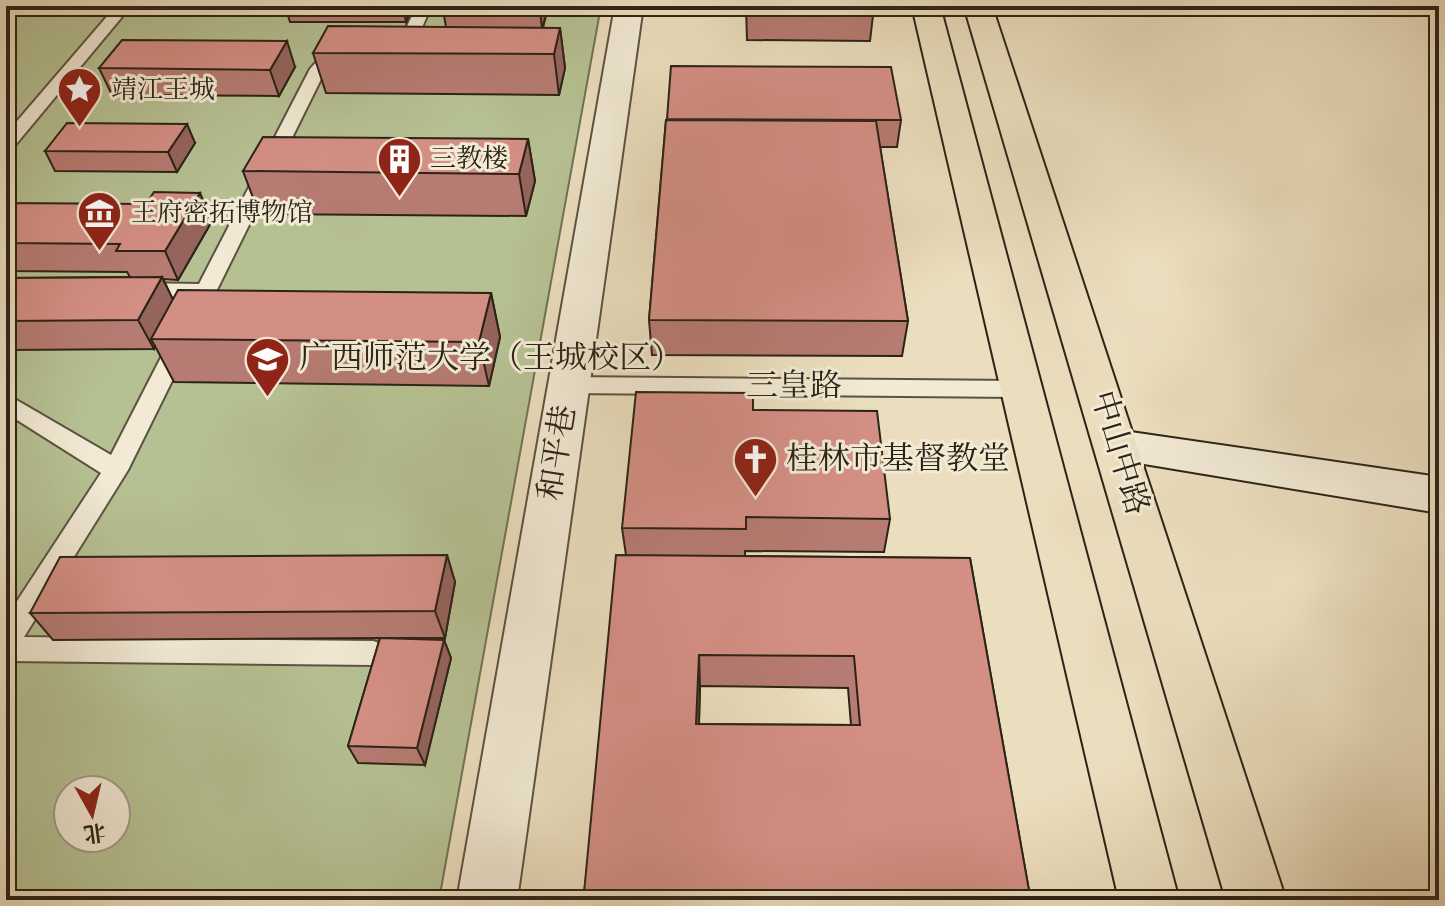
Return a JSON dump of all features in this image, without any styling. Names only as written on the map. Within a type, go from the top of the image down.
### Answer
[{"type":"highway","points":[[926,6],[1149,900]]},
{"type":"highway","name":"中山中路","points":[[978,6],[1256,900]]},
{"type":"street","name":"和平巷","points":[[487,900],[629,6]]},
{"type":"street","points":[[1117,446],[1439,495]]},
{"type":"lane","points":[[6,145],[124,6]]},
{"type":"lane","points":[[6,642],[116,470],[318,69],[327,63],[405,42],[424,6]]},
{"type":"lane","points":[[114,289],[206,291]]},
{"type":"lane","name":"三皇路","points":[[568,385],[1020,389]]},
{"type":"lane","points":[[6,402],[116,470]]},
{"type":"lane","points":[[6,649],[373,653]]},
{"type":"green space","name":"广西师范大学（王城校区）","points":[[6,6],[601,6],[439,900],[6,900]]},
{"type":"building","points":[[444,6],[541,6],[540,10],[443,10]]},
{"type":"building","points":[[747,6],[871,6],[873,15],[747,14]]},
{"type":"building","points":[[328,26],[560,28],[554,54],[313,53]]},
{"type":"building","points":[[122,40],[287,41],[270,70],[99,68]]},
{"type":"building","points":[[671,66],[891,67],[901,120],[667,119]]},
{"type":"building","points":[[666,120],[876,121],[908,321],[649,320]]},
{"type":"building","points":[[67,123],[187,124],[168,152],[45,151]]},
{"type":"building","points":[[263,137],[528,139],[519,174],[243,171]]},
{"type":"building","points":[[154,192],[200,193],[165,251],[116,251],[120,244],[6,243],[6,203],[146,204]]},
{"type":"building","points":[[162,277],[138,320],[6,321],[6,278]]},
{"type":"building","points":[[178,290],[491,293],[479,342],[151,339]]},
{"type":"building","name":"桂林市基督教堂","points":[[636,392],[753,393],[753,410],[877,411],[890,519],[746,517],[746,529],[622,528]]},
{"type":"building","points":[[447,555],[435,611],[30,613],[60,557]]},
{"type":"building","points":[[616,555],[970,558],[1030,896],[584,893]],"holes":[[[699,655],[854,656],[860,725],[696,724]]]},
{"type":"building","points":[[380,638],[444,640],[417,748],[348,746]]},
{"type":"place","name":"靖江王城","points":[[80,129]]},
{"type":"place","name":"三教楼","points":[[399,198]]},
{"type":"place","name":"王府密拓博物馆","points":[[100,252]]},
{"type":"place","name":"广西师范大学（王城校区）","points":[[268,398]]},
{"type":"place","name":"桂林市基督教堂","points":[[755,499]]}]
